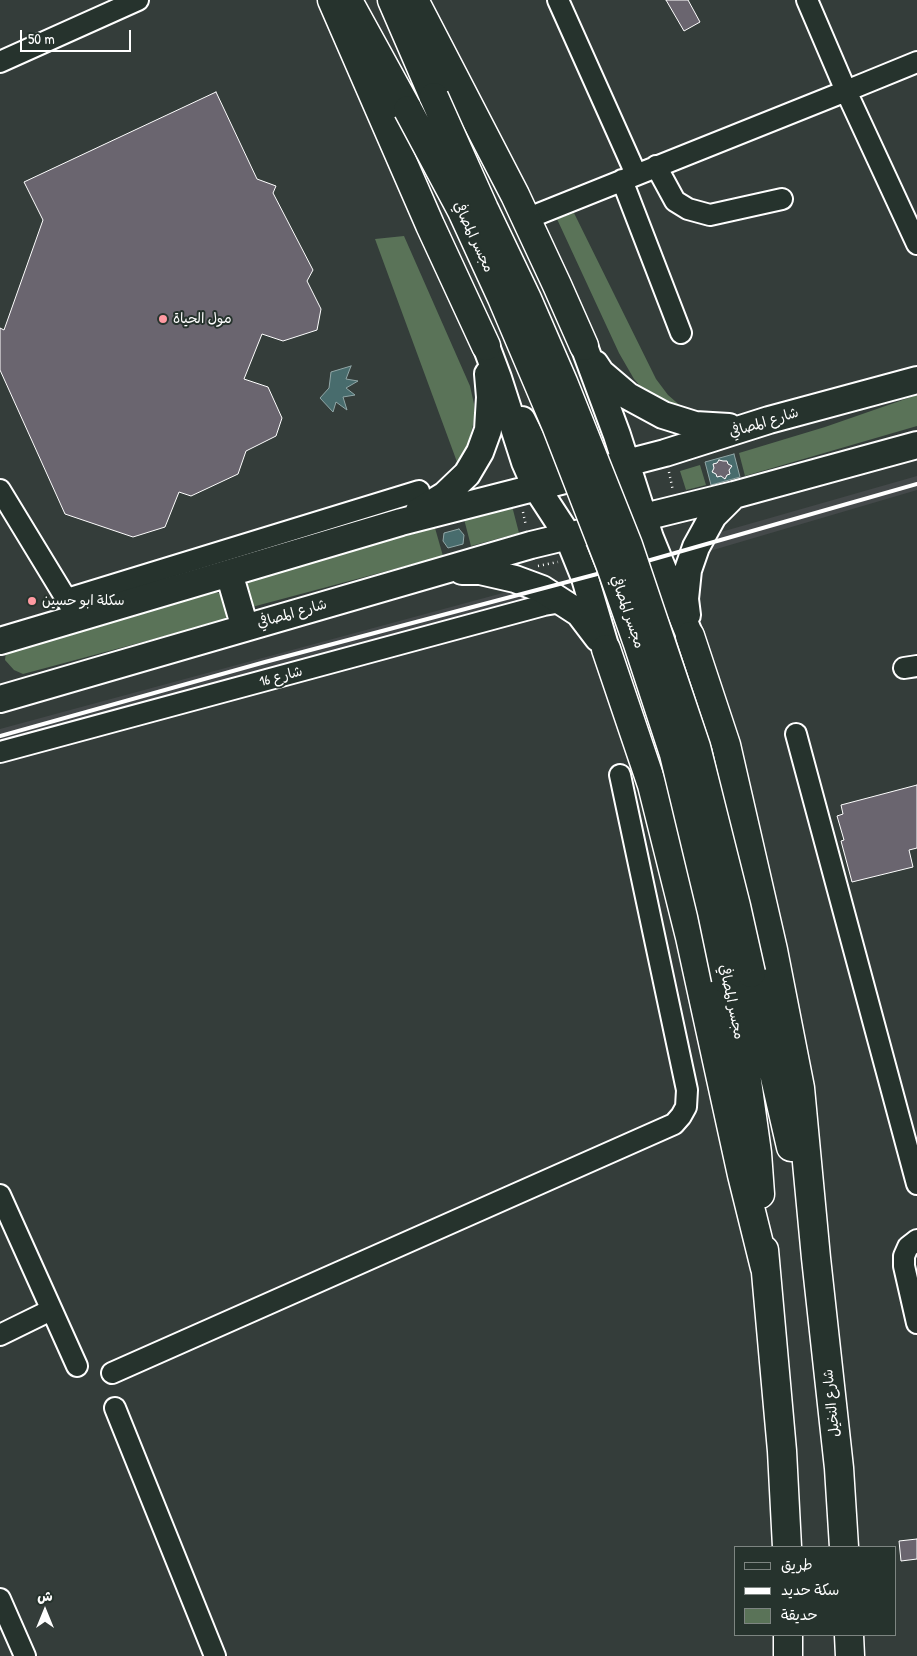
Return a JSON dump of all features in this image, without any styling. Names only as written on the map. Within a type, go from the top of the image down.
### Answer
[{"type":"highway","points":[[332,0],[430,225],[486,346]]},
{"type":"highway","name":"مجسر المصافي","points":[[348,0],[462,211],[502,298],[556,425],[610,564],[674,754],[739,976],[816,1258]]},
{"type":"highway","name":"مجسر المصافي","points":[[392,0],[563,382],[628,545],[696,747],[739,976],[746,1074],[756,1145],[766,1268]]},
{"type":"highway","points":[[414,0],[526,219],[584,346]]},
{"type":"highway","points":[[687,626],[726,745],[773,950],[800,1088],[816,1258]]},
{"type":"highway","points":[[604,641],[654,794],[690,937],[740,1166],[766,1268],[782,1451],[787,1546]]},
{"type":"highway","name":"شارع النخيل","points":[[816,1258],[839,1468],[844,1546]]},
{"type":"highway","points":[[788,1636],[788,1656]]},
{"type":"highway","points":[[849,1636],[850,1656]]},
{"type":"main road","points":[[0,641],[72,608],[229,573],[401,522],[565,480],[532,440],[504,387],[486,346]]},
{"type":"main road","points":[[401,522],[445,495],[467,474],[480,452],[488,430],[490,397],[486,346]]},
{"type":"main road","points":[[584,346],[595,374],[619,465],[635,516],[658,558],[687,626]]},
{"type":"main road","points":[[584,346],[601,373],[628,396],[663,415],[695,425],[732,427],[769,420]]},
{"type":"main road","points":[[585,405],[595,374]]},
{"type":"main road","name":"شارع المصافي","points":[[619,465],[665,453],[769,420],[917,380]]},
{"type":"main road","points":[[504,387],[529,418],[543,424]]},
{"type":"main road","points":[[504,387],[525,462],[536,487],[577,534],[586,578],[604,641]]},
{"type":"main road","points":[[635,516],[734,495],[917,445]]},
{"type":"main road","points":[[687,626],[685,599],[688,570],[696,547],[713,516],[734,495]]},
{"type":"main road","name":"شارع المصافي","points":[[5,692],[246,628],[443,572],[530,545],[577,534]]},
{"type":"main road","points":[[443,572],[480,571],[515,578],[549,593],[579,614],[604,641]]},
{"type":"main road","points":[[229,573],[246,628]]},
{"type":"main road","points":[[660,599],[666,601],[687,626]]},
{"type":"main road","points":[[604,641],[607,617],[614,608]]},
{"type":"street","points":[[0,62],[138,0]]},
{"type":"street","points":[[558,0],[629,177],[682,333]]},
{"type":"street","points":[[807,0],[846,91],[917,244]]},
{"type":"street","points":[[526,219],[917,62]]},
{"type":"street","points":[[656,166],[675,201],[688,209],[710,215],[782,199]]},
{"type":"street","points":[[0,490],[72,608],[419,491]]},
{"type":"street","name":"شارع 16","points":[[0,752],[544,605],[562,602]]},
{"type":"street","points":[[796,734],[917,1184]]},
{"type":"street","points":[[112,1373],[674,1124],[681,1116],[686,1107],[687,1090],[620,775]]},
{"type":"street","points":[[0,1196],[78,1366]]},
{"type":"street","points":[[917,1240],[908,1247],[904,1256],[904,1266],[917,1323]]},
{"type":"street","points":[[0,1334],[51,1310]]},
{"type":"street","points":[[115,1408],[215,1656]]},
{"type":"street","points":[[0,1599],[25,1656]]},
{"type":"path","points":[[665,453],[676,508]]},
{"type":"shaded area","points":[[917,476],[917,490],[696,555],[707,536]]},
{"type":"shaded area","points":[[525,587],[541,599],[0,743],[0,729]]},
{"type":"green space","points":[[574,213],[656,379],[668,395],[683,408],[647,394],[634,379],[619,353],[557,219]]},
{"type":"green space","points":[[404,236],[470,386],[474,404],[474,421],[464,453],[457,462],[375,239]]},
{"type":"green space","points":[[917,395],[917,426],[745,476],[739,453],[825,427]]},
{"type":"green space","points":[[700,465],[706,485],[686,490],[680,471]]},
{"type":"green space","points":[[512,506],[519,533],[471,546],[464,519]]},
{"type":"green space","points":[[435,528],[443,556],[252,607],[246,585],[247,579]]},
{"type":"green space","points":[[213,591],[224,595],[228,614],[221,621],[23,674],[14,670],[5,660],[6,651]]},
{"type":"water","points":[[351,366],[346,379],[358,381],[346,388],[355,395],[343,397],[347,410],[336,402],[333,412],[320,398],[329,388],[331,372]]},
{"type":"water","points":[[734,454],[740,477],[711,485],[705,462]]},
{"type":"water","points":[[459,529],[464,535],[463,544],[448,548],[443,541],[444,533]]},
{"type":"building","points":[[666,0],[688,0],[700,22],[684,31]]},
{"type":"building","name":"مول الحياة","points":[[216,92],[257,179],[276,186],[273,193],[313,270],[307,281],[321,309],[317,330],[283,341],[262,334],[244,379],[268,387],[282,418],[276,436],[246,451],[238,474],[191,496],[179,492],[165,527],[133,537],[65,514],[0,370],[0,328],[4,330],[43,220],[24,182]]},
{"type":"building","points":[[719,460],[727,461],[732,466],[729,470],[730,474],[725,479],[721,476],[717,477],[712,472],[713,464]]},
{"type":"building","points":[[917,785],[917,848],[909,850],[913,867],[852,882],[841,841],[844,840],[837,816],[843,814],[841,805]]},
{"type":"building","points":[[917,1539],[917,1559],[901,1561],[899,1541]]},
{"type":"railway","points":[[647,561],[917,484]]},
{"type":"railway","points":[[0,736],[265,662],[601,573]]},
{"type":"place","name":"مول الحياة","points":[[163,319]]},
{"type":"place","name":"سكلة ابو حسين","points":[[32,601]]}]
